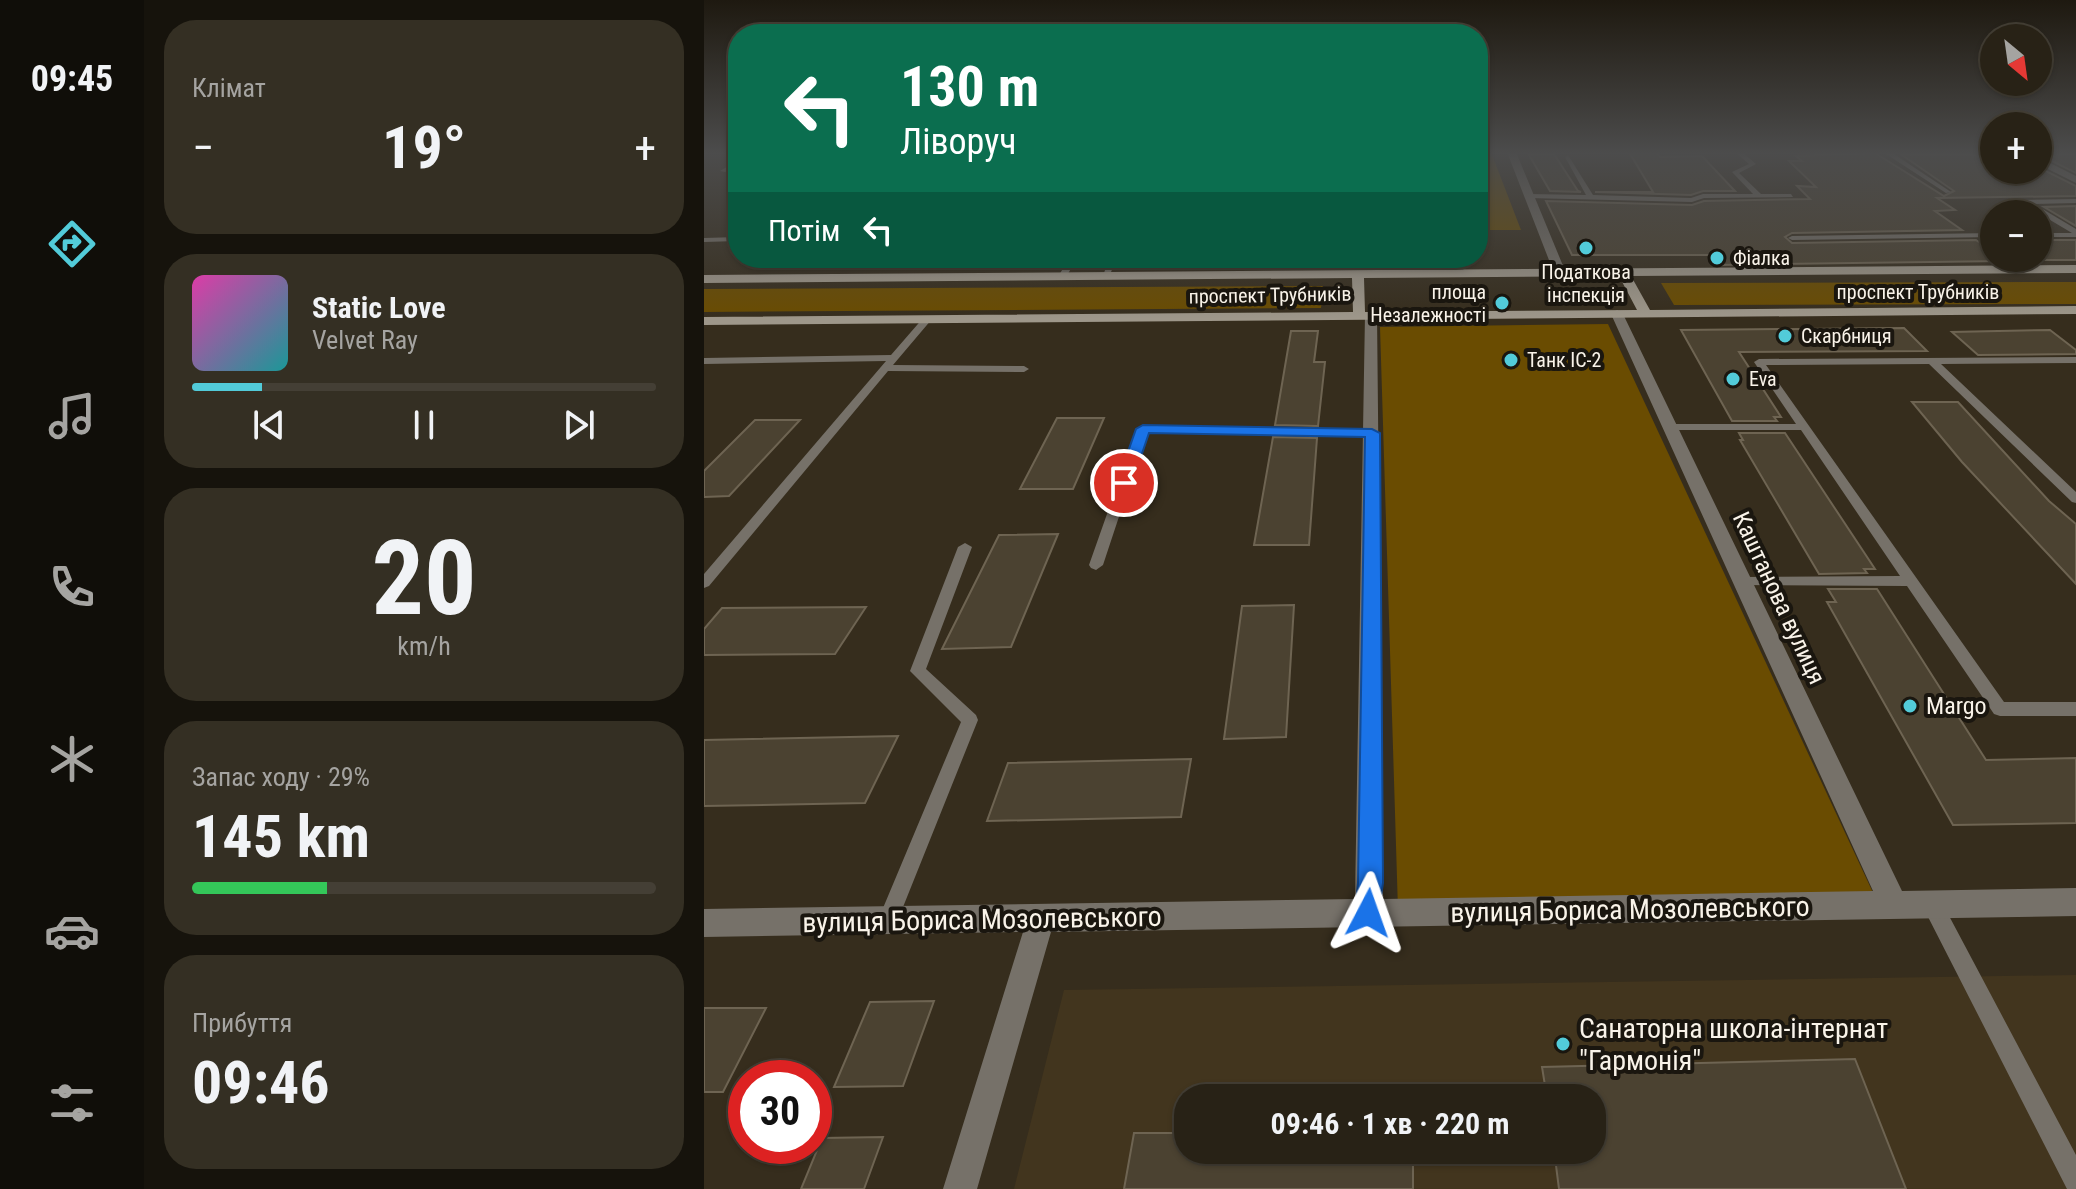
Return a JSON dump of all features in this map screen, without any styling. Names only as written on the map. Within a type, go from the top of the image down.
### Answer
[{"type":"main road","name":"проспект Трубників","points":[[2052,270],[2076,269]]},
{"type":"main road","name":"проспект Трубників","points":[[704,279],[1980,270]]},
{"type":"main road","points":[[1623,273],[1645,313]]},
{"type":"main road","points":[[1358,275],[1365,314]]},
{"type":"main road","name":"проспект Трубників","points":[[704,321],[2076,310]]},
{"type":"street","points":[[1534,207],[1560,273]]},
{"type":"street","points":[[1450,268],[1451,274]]},
{"type":"street","points":[[1365,314],[1372,433],[1371,867],[1368,913]]},
{"type":"street","name":"Каштанова вулиця","points":[[1617,314],[1894,905]]},
{"type":"street","name":"вулиця Бориса Мозолевського","points":[[704,923],[2076,902]]},
{"type":"street","points":[[960,1189],[1041,918]]},
{"type":"lane","points":[[2035,207],[2076,234]]},
{"type":"lane","points":[[2052,235],[2076,234]]},
{"type":"lane","points":[[1792,238],[1980,236]]},
{"type":"lane","points":[[704,240],[728,239]]},
{"type":"lane","points":[[1062,277],[1067,268]]},
{"type":"lane","points":[[1105,277],[1109,268]]},
{"type":"lane","points":[[704,583],[927,319]]},
{"type":"lane","points":[[704,361],[895,358]]},
{"type":"lane","points":[[2076,360],[1759,362],[2000,709],[2076,709]]},
{"type":"lane","points":[[1932,361],[2076,499]]},
{"type":"lane","points":[[886,368],[1024,369]]},
{"type":"lane","points":[[1670,427],[1804,427]]},
{"type":"lane","points":[[1096,565],[1143,429],[1372,433]]},
{"type":"lane","points":[[888,920],[970,720],[918,671],[965,547]]},
{"type":"lane","points":[[1743,582],[1911,581]]},
{"type":"lane","points":[[1932,904],[2076,1180]]},
{"type":"shaded area","points":[[1488,207],[1512,207],[1521,230],[1488,230]]},
{"type":"shaded area","points":[[2076,282],[2076,304],[1674,305],[1661,283]]},
{"type":"shaded area","points":[[1323,286],[1321,308],[704,312],[704,289]]},
{"type":"shaded area","points":[[1608,324],[1875,897],[1398,910],[1380,327]]},
{"type":"shaded area","name":"Санаторна школа-інтернат \"Гармонія\"","points":[[2076,975],[2076,1189],[1014,1189],[1064,990]]},
{"type":"building","points":[[1549,207],[1951,207],[1955,210],[1935,211],[1962,230],[1792,233],[1785,237],[1792,243],[1976,240],[1980,243],[1980,261],[1719,265],[1712,255],[1572,255]]},
{"type":"building","points":[[2052,207],[2076,207],[2076,226],[2052,212]]},
{"type":"building","points":[[2052,240],[2076,240],[2076,260],[2052,260]]},
{"type":"building","points":[[1904,328],[1927,351],[1739,352],[1781,417],[1774,417],[1777,421],[1732,421],[1681,330]]},
{"type":"building","points":[[2050,330],[2076,350],[2076,354],[1978,355],[1952,332]]},
{"type":"building","points":[[1291,331],[1318,331],[1314,362],[1325,362],[1318,426],[1275,425]]},
{"type":"building","points":[[1912,402],[1958,402],[2049,501],[2076,524],[2076,584],[1962,462]]},
{"type":"building","points":[[1057,418],[1104,418],[1073,489],[1020,489]]},
{"type":"building","points":[[755,420],[800,420],[729,496],[704,497],[704,471]]},
{"type":"building","points":[[1739,433],[1785,433],[1875,569],[1864,569],[1867,573],[1819,574],[1740,440],[1743,440]]},
{"type":"building","points":[[1273,437],[1317,438],[1309,545],[1254,545]]},
{"type":"building","points":[[1058,534],[1011,647],[942,649],[999,535]]},
{"type":"building","points":[[1828,589],[1877,589],[1986,760],[2076,758],[2076,823],[1953,825],[1827,602],[1836,602]]},
{"type":"building","points":[[1294,605],[1286,737],[1224,739],[1242,606]]},
{"type":"building","points":[[866,607],[835,654],[704,655],[704,629],[722,608]]},
{"type":"building","points":[[898,736],[865,803],[704,806],[704,740]]},
{"type":"building","points":[[1191,759],[1181,817],[987,821],[1008,763]]},
{"type":"building","points":[[934,1001],[903,1086],[834,1087],[870,1002]]},
{"type":"building","points":[[704,1008],[766,1008],[739,1060],[728,1060],[728,1082],[723,1092],[704,1092]]},
{"type":"building","points":[[1855,1059],[1906,1189],[1559,1189],[1556,1164],[1606,1164],[1606,1084],[1545,1084],[1542,1067]]},
{"type":"building","points":[[1134,1133],[1174,1133],[1174,1164],[1413,1164],[1413,1189],[1124,1189]]},
{"type":"building","points":[[883,1137],[864,1189],[801,1189],[811,1164],[832,1164],[832,1138]]},
{"type":"place","name":"Податкова інспекція","points":[[1586,248]]},
{"type":"place","name":"Фіалка","points":[[1717,258]]},
{"type":"place","name":"площа Незалежності","points":[[1502,303]]},
{"type":"place","name":"Скарбниця","points":[[1785,336]]},
{"type":"place","name":"Танк ІС-2","points":[[1511,360]]},
{"type":"place","name":"Eva","points":[[1733,379]]},
{"type":"place","name":"Margo","points":[[1910,706]]},
{"type":"place","name":"Санаторна школа-інтернат \"Гармонія\"","points":[[1563,1044]]},
{"type":"route","points":[[1124,483],[1143,429],[1372,433],[1368,913]]}]
